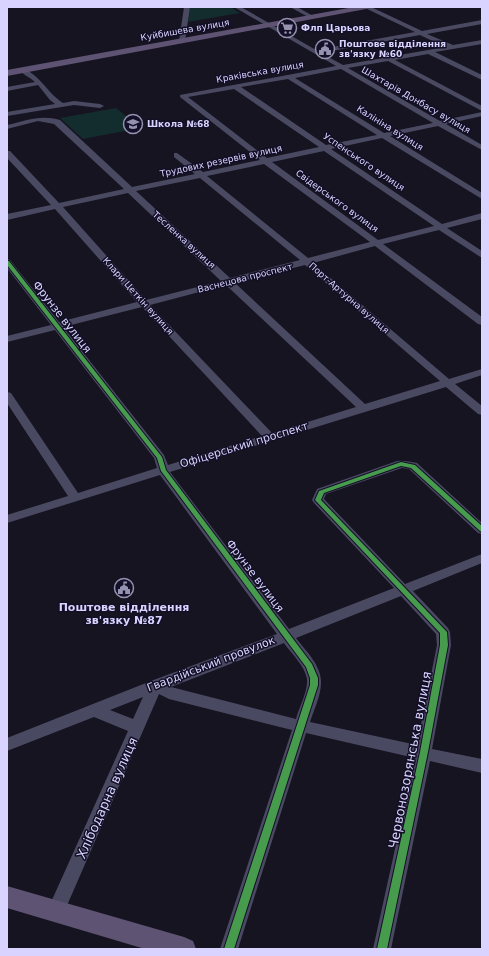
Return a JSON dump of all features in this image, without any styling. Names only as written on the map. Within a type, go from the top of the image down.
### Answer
[{"type":"main road","name":"Куйбишева вулиця","points":[[7,73],[366,7]]},
{"type":"main road","points":[[7,897],[184,949]]},
{"type":"street","points":[[182,40],[187,7]]},
{"type":"street","name":"Шахтарів Донбасу вулиця","points":[[236,7],[482,148]]},
{"type":"street","points":[[293,7],[312,17]]},
{"type":"street","points":[[366,7],[453,48]]},
{"type":"street","points":[[316,52],[482,22]]},
{"type":"street","name":"Краківська вулиця","points":[[182,96],[481,43]]},
{"type":"street","points":[[430,52],[481,76]]},
{"type":"street","points":[[389,59],[482,109]]},
{"type":"street","points":[[21,70],[30,74],[40,83],[52,99],[62,105]]},
{"type":"street","name":"Калініна вулиця","points":[[288,76],[482,198]]},
{"type":"street","points":[[7,89],[40,83]]},
{"type":"street","name":"Успенського вулиця","points":[[234,86],[482,255]]},
{"type":"street","name":"Свідерського вулиця","points":[[182,96],[266,161],[482,322]]},
{"type":"street","points":[[7,114],[74,103],[100,106]]},
{"type":"street","name":"Трудових резервів вулиця","points":[[7,217],[482,114]]},
{"type":"street","name":"Тесленка вулиця","points":[[7,127],[27,121],[46,120],[58,122],[363,408]]},
{"type":"street","name":"Клари Цеткін вулиця","points":[[7,153],[57,206],[144,304],[270,437]]},
{"type":"street","name":"Порт-Артурна вулиця","points":[[177,155],[307,262],[482,412]]},
{"type":"street","name":"Васнецова проспект","points":[[7,339],[482,216]]},
{"type":"street","name":"Фрунзе вулиця","points":[[7,262],[160,458],[163,470],[288,635],[310,666],[314,678],[314,685],[229,949]]},
{"type":"street","name":"Офіцерський проспект","points":[[7,519],[482,372]]},
{"type":"street","points":[[7,395],[75,497]]},
{"type":"street","name":"Червонозорянська вулиця","points":[[382,949],[424,752],[444,645],[443,632],[318,500],[321,492],[401,464],[413,466],[482,530]]},
{"type":"street","name":"Гвардійський провулок","points":[[7,745],[156,685],[288,635],[482,558]]},
{"type":"street","points":[[156,685],[169,693],[300,726],[424,752],[482,766]]},
{"type":"street","name":"Хлібодарна вулиця","points":[[56,911],[156,685]]},
{"type":"street","points":[[94,710],[138,728]]},
{"type":"green space","points":[[190,7],[230,7],[240,13],[188,22]]},
{"type":"green space","points":[[116,108],[141,128],[83,139],[60,118]]},
{"type":"cycle path","points":[[7,262],[160,458],[163,470],[309,666],[314,678],[314,685],[229,949]]},
{"type":"cycle path","points":[[382,949],[424,752],[444,645],[443,632],[318,500],[321,492],[401,464],[413,466],[482,530]]},
{"type":"place","name":"Флп Царьова","points":[[287,28]]},
{"type":"place","name":"Поштове відділення зв'язку №60","points":[[325,49]]},
{"type":"place","name":"Школа №68","points":[[133,124]]},
{"type":"place","name":"Поштове відділення зв'язку №87","points":[[124,588]]}]
